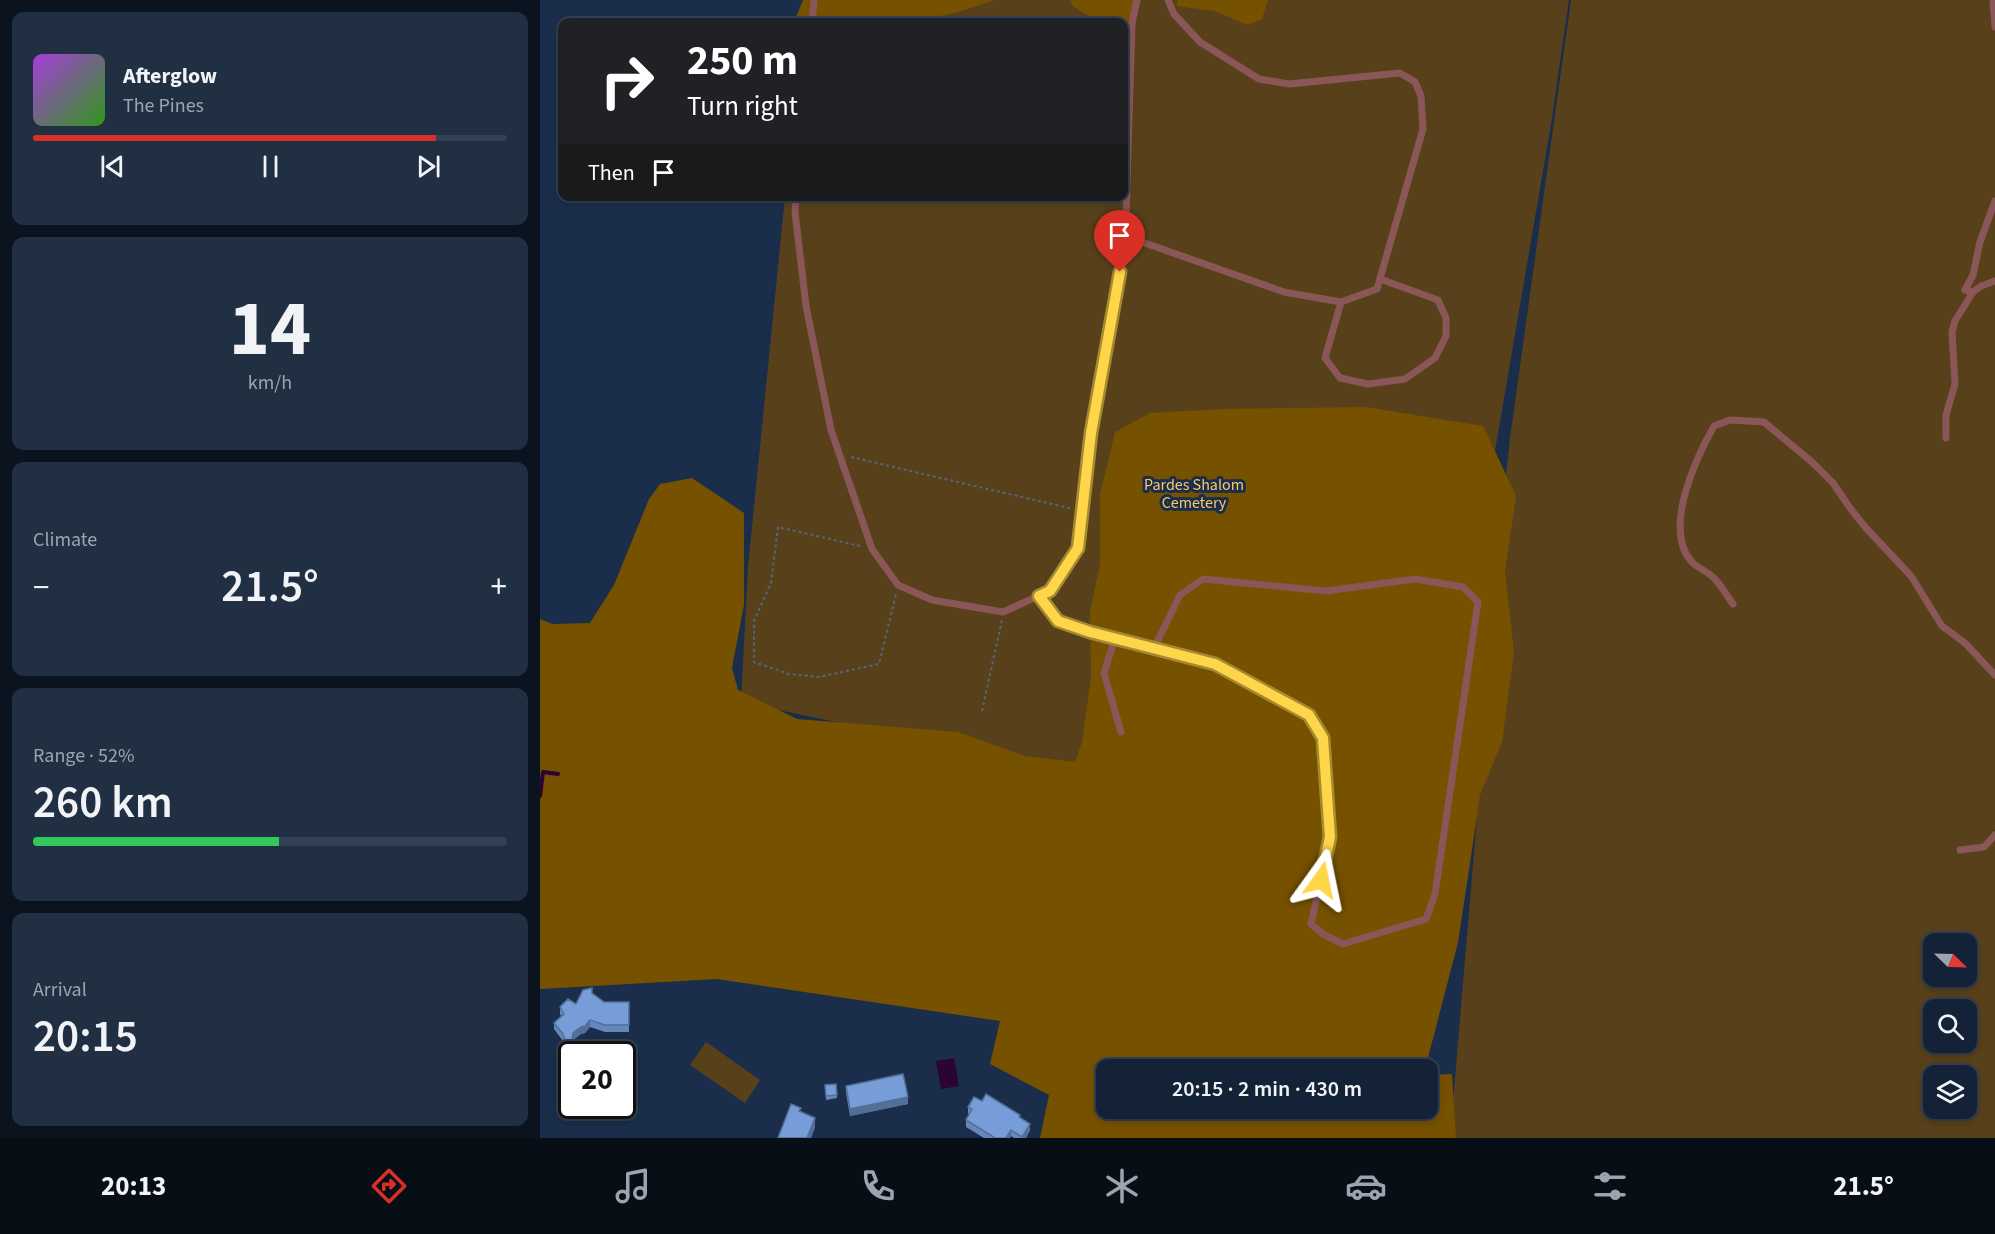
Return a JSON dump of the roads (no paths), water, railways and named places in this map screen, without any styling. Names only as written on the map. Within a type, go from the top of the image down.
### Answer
[{"type":"lane","points":[[812,18],[814,0]]},
{"type":"lane","points":[[1128,59],[1137,0]]},
{"type":"lane","points":[[1125,236],[1284,292],[1341,302],[1377,289],[1422,129],[1421,96],[1415,82],[1400,73],[1290,84],[1259,80],[1200,42],[1174,14],[1168,0]]},
{"type":"lane","points":[[1993,0],[1995,27]]},
{"type":"lane","points":[[796,201],[806,306],[831,430],[872,549],[898,585],[932,600],[1004,612],[1050,591],[1078,548],[1091,433],[1125,248],[1125,201]]},
{"type":"lane","points":[[1973,292],[1965,291],[1973,275],[1980,242],[1995,201]]},
{"type":"lane","points":[[1341,302],[1325,358],[1340,378],[1368,384],[1405,379],[1435,358],[1446,336],[1446,318],[1438,300],[1380,279]]},
{"type":"lane","points":[[1946,438],[1946,415],[1955,384],[1952,332],[1955,321],[1973,292],[1995,281]]},
{"type":"lane","points":[[1733,604],[1713,578],[1692,562],[1683,547],[1679,523],[1685,494],[1714,426],[1730,420],[1764,422],[1833,483],[1866,528],[1911,576],[1942,626],[1965,643],[1995,675]]},
{"type":"lane","points":[[1039,596],[1058,621],[1115,638],[1215,664],[1309,715],[1323,738],[1330,837],[1311,924],[1323,934],[1343,944],[1426,919],[1435,894],[1478,602],[1463,587],[1416,579],[1326,591],[1203,579],[1180,595],[1154,648]]},
{"type":"lane","points":[[1115,638],[1104,673],[1121,732]]},
{"type":"lane","points":[[1960,849],[1984,847],[1995,835]]},
{"type":"waterway","points":[[540,796],[543,772],[558,774]]},
{"type":"park label","name":"Pardes Shalom Cemetery","points":[[1194,494]]}]
